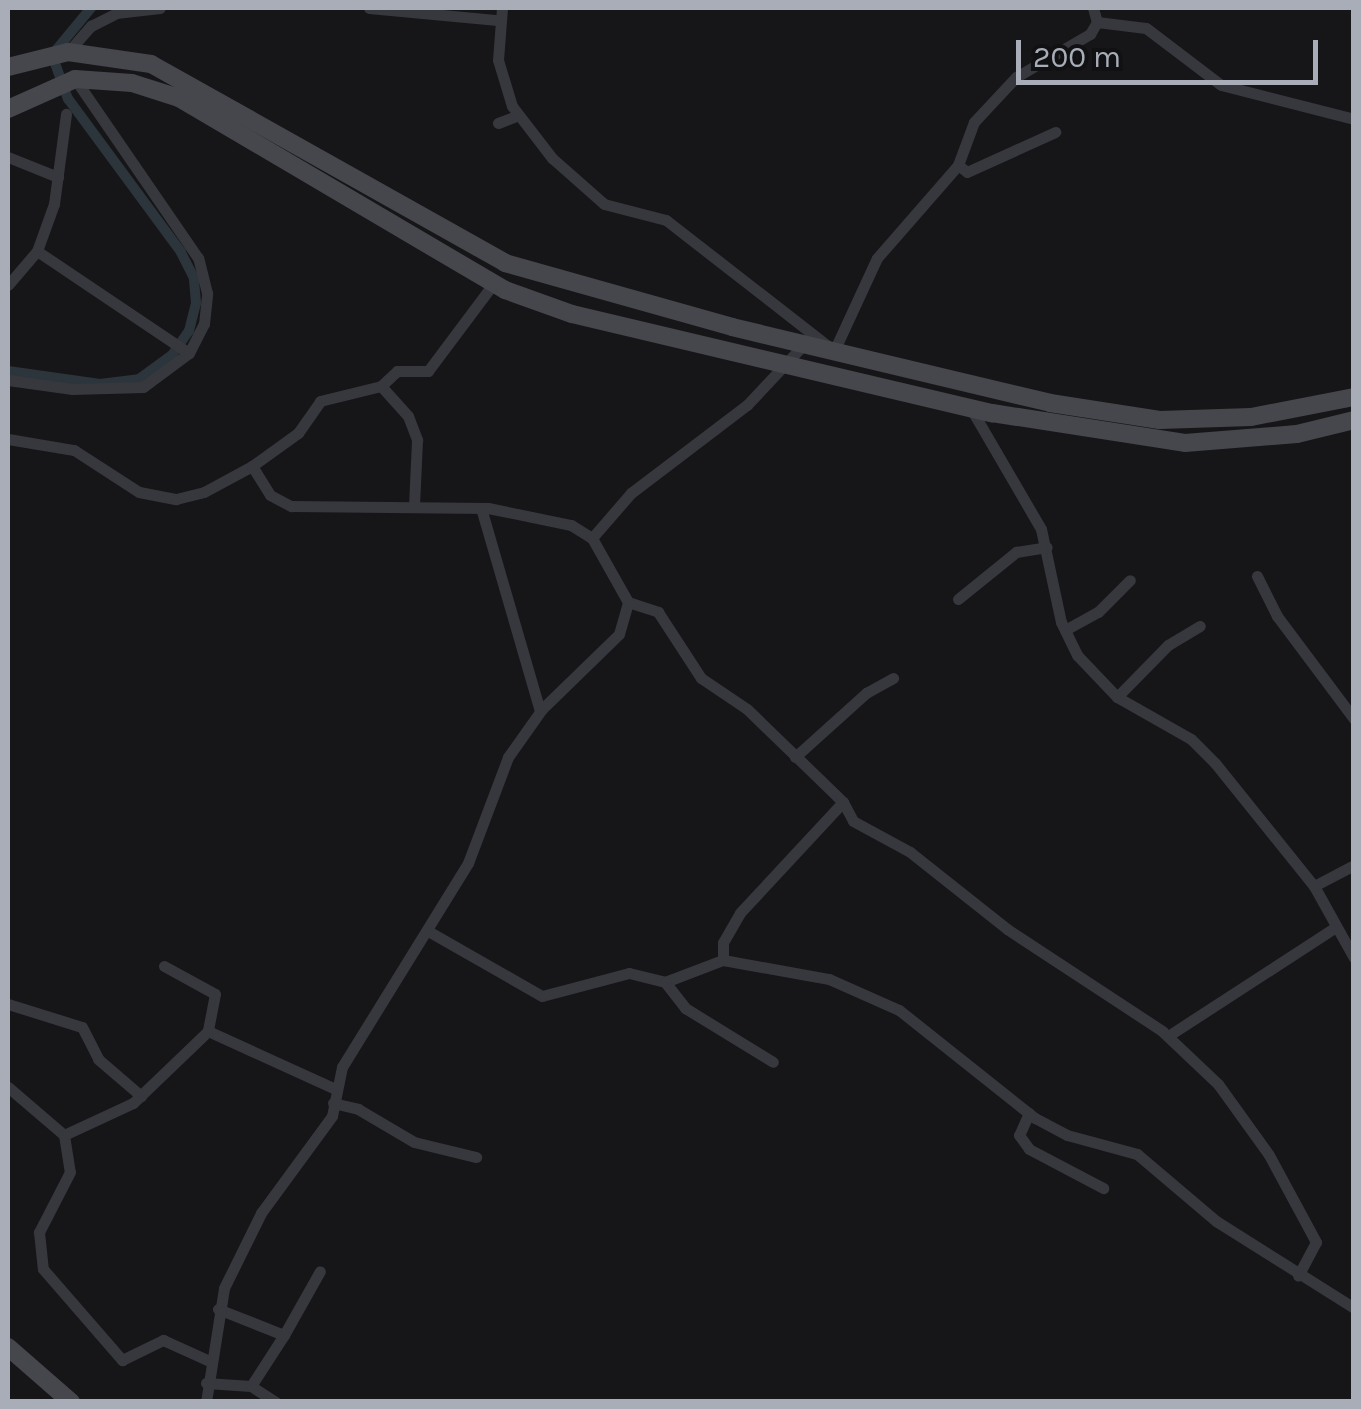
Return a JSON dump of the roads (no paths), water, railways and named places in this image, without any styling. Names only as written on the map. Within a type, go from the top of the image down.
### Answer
[{"type":"main road","points":[[8,66],[60,54],[119,56],[187,79],[505,262],[555,282],[804,344],[1050,403],[1160,420],[1251,417],[1354,397]]},
{"type":"main road","points":[[8,108],[66,82],[132,83],[178,98],[494,284],[572,314],[970,407],[1185,443],[1297,434],[1354,420]]},
{"type":"main road","points":[[8,1347],[71,1402]]},
{"type":"street","points":[[60,54],[92,26],[116,13],[160,8]]},
{"type":"street","points":[[369,8],[499,14],[498,60],[520,116],[552,158],[604,204],[666,220],[834,351],[877,258],[958,165],[974,122],[995,95],[1090,34],[1098,22]]},
{"type":"street","points":[[1093,8],[1098,22]]},
{"type":"street","points":[[1098,22],[1146,28],[1222,84],[1354,119]]},
{"type":"street","points":[[8,380],[120,390],[143,387],[204,324],[207,293],[198,258],[66,82]]},
{"type":"street","points":[[8,285],[37,251],[58,177],[66,114]]},
{"type":"street","points":[[498,122],[520,116]]},
{"type":"street","points":[[958,165],[967,172],[1055,132]]},
{"type":"street","points":[[8,156],[58,177]]},
{"type":"street","points":[[37,251],[183,349]]},
{"type":"street","points":[[8,264],[19,274]]},
{"type":"street","points":[[8,440],[74,450],[139,492],[176,499],[204,492],[252,466],[298,433],[320,402],[380,386],[398,371],[428,371],[494,284]]},
{"type":"street","points":[[592,538],[631,493],[746,405],[804,344]]},
{"type":"street","points":[[380,386],[408,416],[418,440],[414,505]]},
{"type":"street","points":[[970,407],[1032,509],[1047,548],[1065,630],[1077,655],[1117,697],[1191,739],[1314,886],[1333,928],[1354,958]]},
{"type":"street","points":[[252,466],[270,496],[291,506],[481,508],[571,525],[592,538],[628,602],[658,612],[692,669],[746,709],[842,802],[853,821],[910,852],[1008,929],[1168,1036],[1218,1084],[1278,1172],[1316,1242],[1298,1276]]},
{"type":"street","points":[[481,508],[540,712]]},
{"type":"street","points":[[958,599],[1016,552],[1047,548]]},
{"type":"street","points":[[1257,576],[1277,616],[1354,720]]},
{"type":"street","points":[[1065,630],[1098,612],[1130,580]]},
{"type":"street","points":[[206,1402],[207,1360],[218,1309],[262,1214],[332,1116],[335,1088],[386,987],[428,931],[468,863],[508,756],[540,712],[611,646],[628,602]]},
{"type":"street","points":[[1117,697],[1168,645],[1200,626]]},
{"type":"street","points":[[794,757],[866,693],[894,678]]},
{"type":"street","points":[[722,960],[723,943],[740,913],[842,802]]},
{"type":"street","points":[[1314,886],[1354,865]]},
{"type":"street","points":[[1168,1036],[1333,928]]},
{"type":"street","points":[[428,931],[542,996],[629,973],[665,982],[722,960],[830,979],[898,1010],[1029,1113],[1068,1135],[1137,1154],[1216,1221],[1354,1308]]},
{"type":"street","points":[[64,1135],[141,1096],[208,1031],[216,994],[164,966]]},
{"type":"street","points":[[665,982],[685,1008],[773,1062]]},
{"type":"street","points":[[8,1004],[82,1027],[98,1058],[141,1096]]},
{"type":"street","points":[[208,1031],[335,1088]]},
{"type":"street","points":[[8,1087],[64,1135],[70,1172],[39,1232],[43,1270],[122,1360],[162,1340],[207,1360]]},
{"type":"street","points":[[334,1103],[358,1108],[414,1142],[476,1157]]},
{"type":"street","points":[[1029,1113],[1019,1135],[1030,1149],[1103,1188]]},
{"type":"street","points":[[251,1386],[320,1272]]},
{"type":"street","points":[[218,1309],[284,1335]]},
{"type":"street","points":[[206,1383],[251,1386],[276,1402]]},
{"type":"waterway","points":[[8,371],[100,384],[139,379],[172,355],[189,331],[196,303],[194,278],[181,252],[68,99],[52,55],[91,8]]}]
